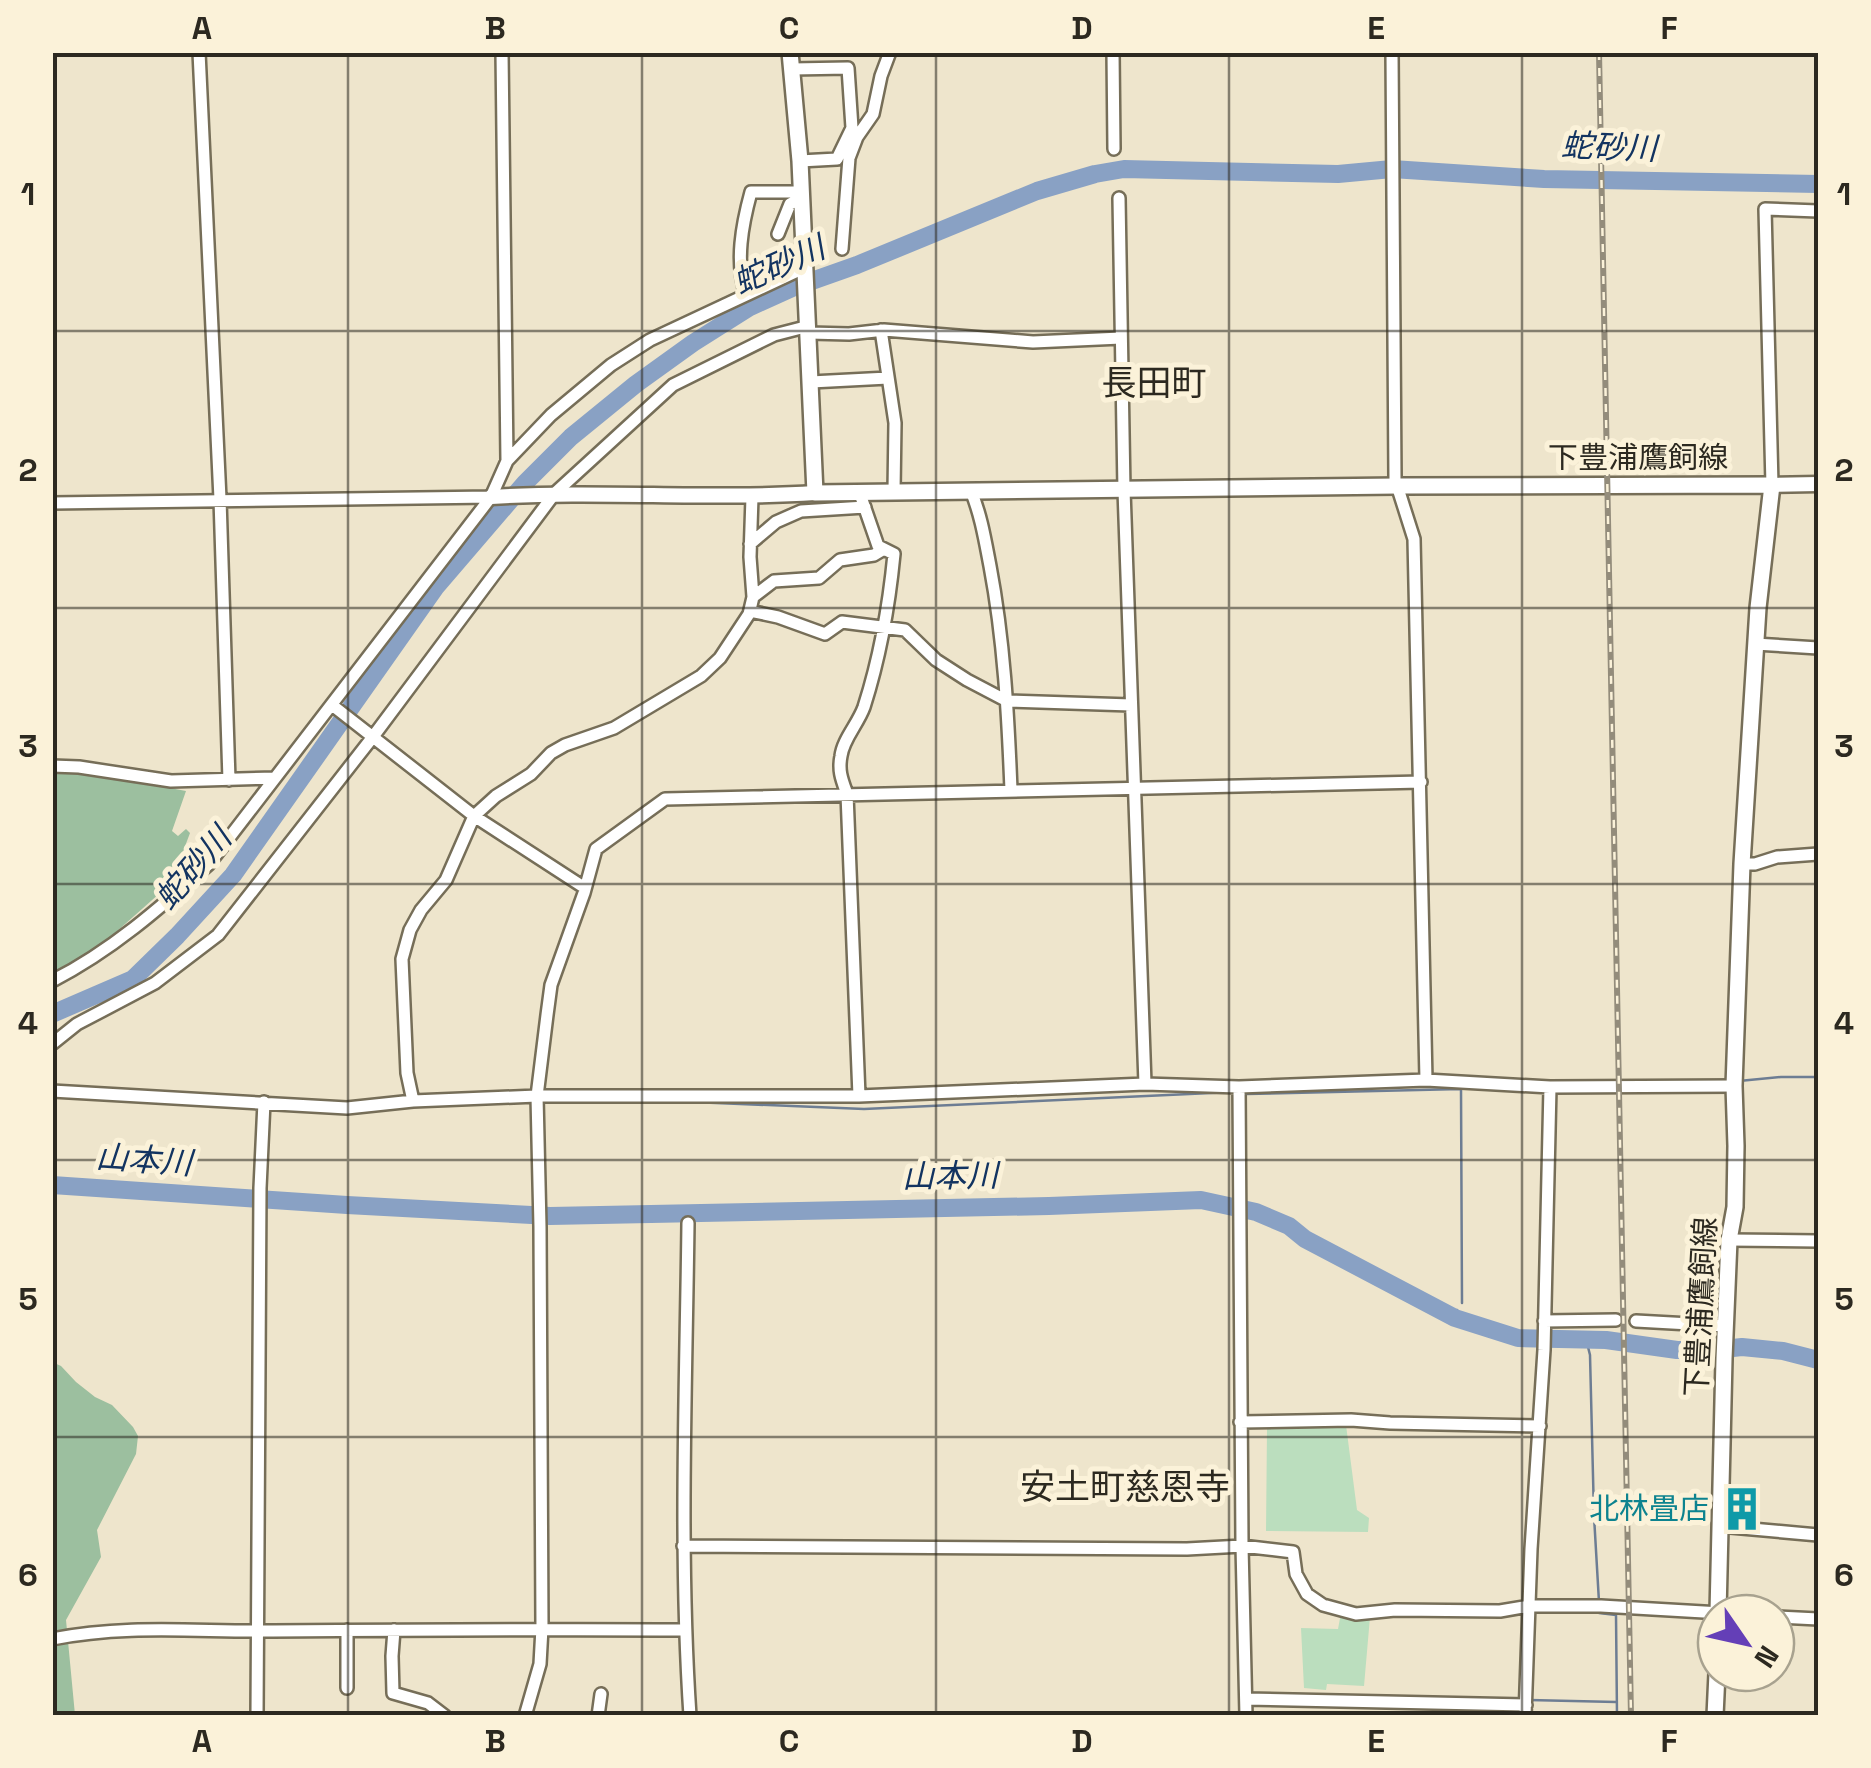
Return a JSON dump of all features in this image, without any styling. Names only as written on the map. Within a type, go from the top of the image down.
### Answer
[{"type":"main road","points":[[791,61],[802,195],[815,493]]},
{"type":"main road","name":"下豊浦鷹飼線","points":[[815,493],[862,499],[894,491],[1772,485],[1755,644],[1742,864],[1734,1086],[1735,1207],[1729,1240],[1724,1359],[1720,1593]]},
{"type":"street","points":[[199,52],[229,780]]},
{"type":"street","points":[[502,52],[507,461]]},
{"type":"street","points":[[842,250],[849,158],[857,137],[873,114],[890,52]]},
{"type":"street","points":[[1112,52],[1114,150]]},
{"type":"street","points":[[1392,52],[1397,486],[1414,539],[1426,1080]]},
{"type":"street","points":[[791,61],[848,68],[850,86],[852,128],[837,159],[800,161]]},
{"type":"street","points":[[746,295],[740,277],[741,249],[751,192],[802,195]]},
{"type":"street","points":[[778,234],[790,204],[802,195]]},
{"type":"street","points":[[1119,198],[1124,490],[1145,1084]]},
{"type":"street","points":[[1818,211],[1765,209],[1772,485],[1818,484]]},
{"type":"street","points":[[52,981],[110,947],[209,864],[491,496],[507,461],[551,415],[611,365],[650,340],[806,267]]},
{"type":"street","points":[[52,1044],[76,1024],[156,983],[218,934],[372,738],[554,493],[673,385],[774,335],[809,330],[848,334],[881,330],[1033,342],[1121,338]]},
{"type":"street","points":[[881,330],[896,441],[894,491]]},
{"type":"street","points":[[811,382],[888,378]]},
{"type":"street","points":[[970,491],[979,511],[996,598],[1011,790]]},
{"type":"street","points":[[52,502],[554,493],[752,497],[815,493]]},
{"type":"street","points":[[801,511],[815,493]]},
{"type":"street","points":[[413,1101],[407,1073],[402,959],[420,910],[446,880],[474,816],[496,796],[531,774],[550,753],[565,744],[614,728],[701,676],[734,641],[753,597],[752,497]]},
{"type":"street","points":[[750,544],[776,522],[801,511],[862,499],[878,546],[894,554],[877,664],[862,712],[842,750],[839,770],[847,794],[859,1096]]},
{"type":"street","points":[[753,597],[774,581],[818,578],[840,560],[874,555],[884,549]]},
{"type":"street","points":[[750,611],[824,634],[842,622],[906,630],[936,660],[1007,701],[1131,706]]},
{"type":"street","points":[[1755,644],[1818,648]]},
{"type":"street","points":[[332,705],[474,816],[586,888]]},
{"type":"street","points":[[52,766],[79,766],[171,781],[275,778]]},
{"type":"street","points":[[525,1716],[540,1664],[542,1628],[538,1096],[552,985],[596,850],[665,799],[1420,782]]},
{"type":"street","points":[[1742,864],[1818,854]]},
{"type":"street","points":[[52,1091],[347,1108],[538,1096],[859,1096],[1145,1084],[1239,1087],[1426,1080],[1550,1088],[1734,1086]]},
{"type":"street","points":[[1239,1087],[1246,1716]]},
{"type":"street","points":[[1246,1699],[1526,1710],[1528,1606],[1544,1350],[1550,1088]]},
{"type":"street","points":[[257,1716],[260,1188],[264,1102]]},
{"type":"street","points":[[688,1223],[683,1546],[690,1716]]},
{"type":"street","points":[[1729,1240],[1818,1241]]},
{"type":"street","points":[[1544,1323],[1616,1320]]},
{"type":"street","points":[[1636,1321],[1726,1331]]},
{"type":"street","points":[[1240,1422],[1351,1420],[1540,1426]]},
{"type":"street","points":[[1720,1526],[1818,1535]]},
{"type":"street","points":[[683,1546],[1242,1546],[1294,1552],[1296,1574],[1307,1594],[1323,1605],[1363,1615],[1394,1610],[1500,1611],[1528,1606],[1696,1612]]},
{"type":"street","points":[[52,1640],[92,1631],[148,1628],[684,1630]]},
{"type":"street","points":[[347,1630],[347,1688]]},
{"type":"street","points":[[394,1630],[393,1693],[428,1703],[445,1716]]},
{"type":"street","points":[[598,1716],[601,1694]]},
{"type":"green space","points":[[53,771],[78,771],[186,791],[172,831],[178,836],[186,829],[190,833],[160,893],[71,972],[53,980]]},
{"type":"green space","points":[[52,1362],[95,1397],[112,1405],[138,1436],[136,1454],[97,1530],[101,1557],[66,1620],[75,1715],[53,1715]]},
{"type":"green space","points":[[1346,1425],[1357,1510],[1369,1518],[1368,1532],[1266,1531],[1267,1429]]},
{"type":"green space","points":[[1341,1613],[1370,1617],[1364,1686],[1327,1684],[1326,1690],[1304,1688],[1301,1628],[1338,1629]]},
{"type":"waterway","name":"蛇砂川","points":[[52,1014],[133,979],[233,875],[435,588],[525,483],[571,437],[636,384],[750,307],[1037,191],[1124,169],[1338,174],[1392,169],[1544,179],[1818,184]]},
{"type":"waterway","points":[[1739,1081],[1818,1077]]},
{"type":"waterway","points":[[1246,1094],[1461,1089],[1462,1303]]},
{"type":"waterway","points":[[692,1102],[864,1109],[1233,1092]]},
{"type":"waterway","name":"山本川","points":[[52,1185],[550,1216],[1201,1200],[1256,1212],[1289,1226],[1305,1239],[1455,1318],[1518,1338],[1606,1340],[1677,1350],[1742,1347],[1818,1360]]},
{"type":"waterway","points":[[1455,1318],[1457,1310]]},
{"type":"waterway","points":[[1586,1339],[1590,1355],[1599,1602]]},
{"type":"waterway","points":[[1599,1610],[1616,1615],[1617,1716]]},
{"type":"waterway","points":[[1251,1693],[1516,1699]]},
{"type":"waterway","points":[[1529,1700],[1616,1702]]},
{"type":"railway","points":[[1599,52],[1631,1716]]},
{"type":"place","name":"北林畳店","points":[[1742,1509]]},
{"type":"district","name":"長田町","points":[[1154,383]]},
{"type":"district","name":"安土町慈恩寺","points":[[1125,1487]]}]
